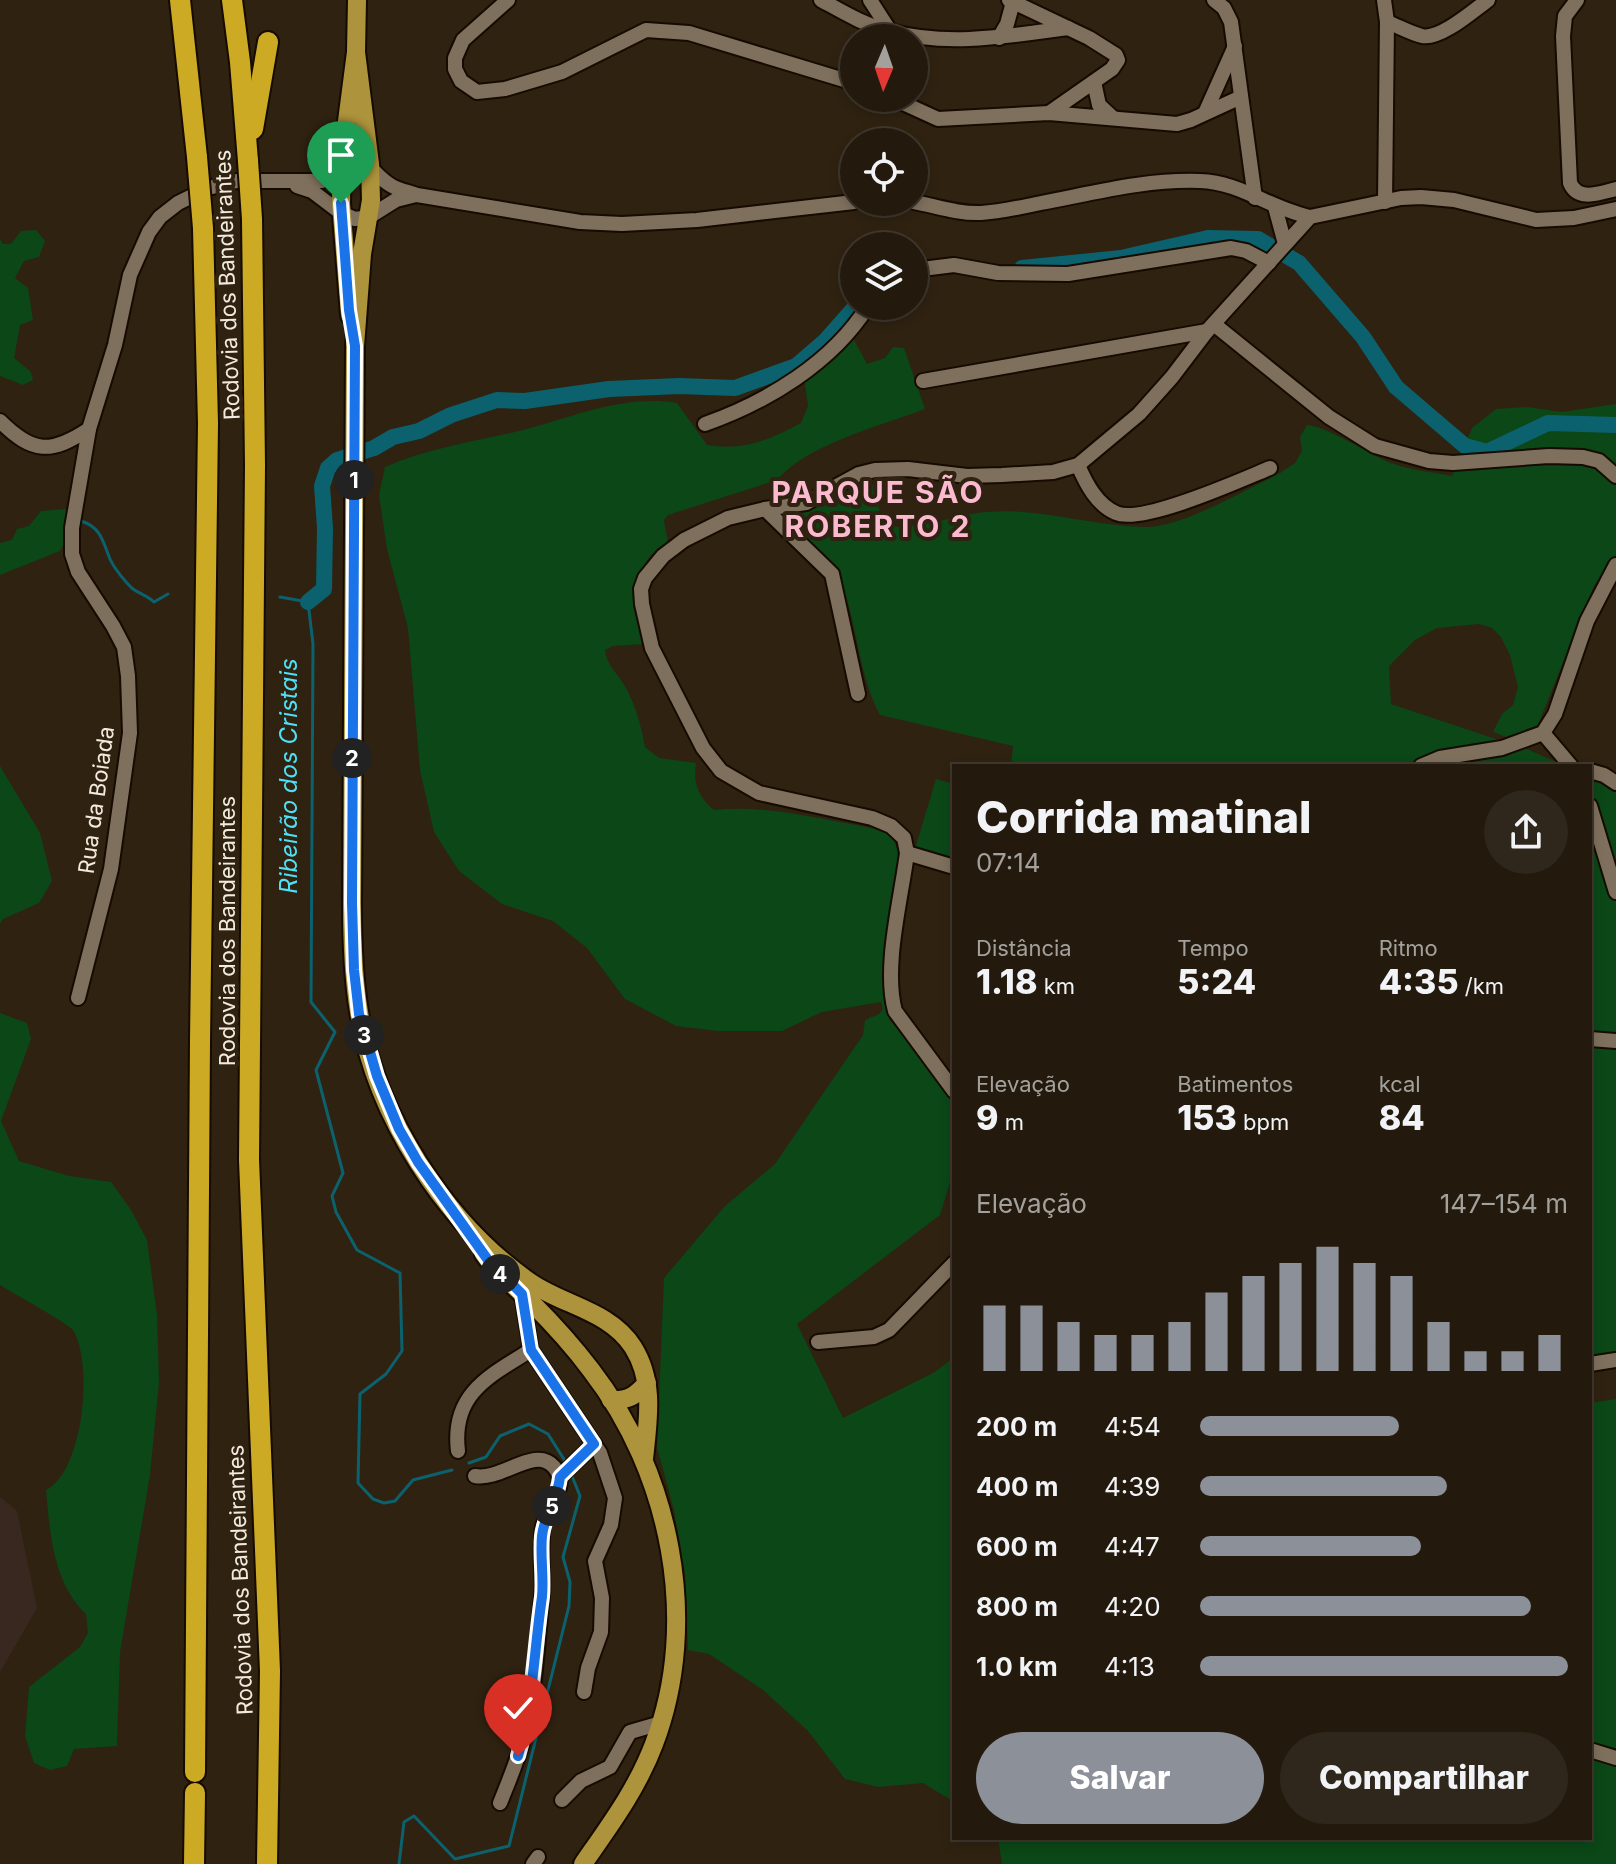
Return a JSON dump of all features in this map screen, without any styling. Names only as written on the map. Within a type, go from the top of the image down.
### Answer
[{"type":"highway","name":"Rodovia dos Bandeirantes","points":[[180,0],[203,228],[208,423],[200,993],[195,1772]]},
{"type":"highway","name":"Rodovia dos Bandeirantes","points":[[232,0],[252,219],[255,481],[249,1160],[270,1671],[267,1864]]},
{"type":"highway","points":[[248,159],[268,42]]},
{"type":"highway","points":[[194,1864],[195,1793]]},
{"type":"main road","points":[[355,346],[341,213],[342,160],[356,52],[357,0]]},
{"type":"main road","points":[[356,52],[370,164],[369,217],[362,254],[355,346],[352,903],[359,1014],[380,1085],[399,1129],[435,1186],[488,1260],[560,1333],[592,1371],[644,1459],[664,1518],[675,1588],[673,1657],[661,1723],[622,1811],[583,1864]]},
{"type":"main road","points":[[470,1231],[529,1282],[611,1322],[631,1344],[647,1383],[649,1413],[644,1459]]},
{"type":"main road","points":[[560,1333],[583,1309]]},
{"type":"main road","points":[[611,1400],[632,1398],[647,1383]]},
{"type":"street","points":[[508,0],[463,40],[458,49],[455,69],[461,81],[477,92],[505,89],[562,72],[646,30],[689,33],[840,79]]},
{"type":"street","points":[[821,0],[870,24]]},
{"type":"street","points":[[870,0],[885,24]]},
{"type":"street","points":[[1214,0],[1228,14],[1235,45],[1255,198]]},
{"type":"street","points":[[1384,0],[1387,22],[1385,202]]},
{"type":"street","points":[[1387,22],[1423,36],[1431,36],[1452,26],[1488,0]]},
{"type":"street","points":[[1577,0],[1565,16],[1563,36],[1570,183],[1573,190],[1581,195],[1616,189]]},
{"type":"street","points":[[999,38],[1007,24],[1011,1],[1116,55],[1116,65],[1049,113]]},
{"type":"street","points":[[928,37],[945,40],[999,38],[1068,28]]},
{"type":"street","points":[[1205,113],[1235,45]]},
{"type":"street","points":[[1094,82],[1099,105],[1113,119]]},
{"type":"street","points":[[923,112],[938,119],[1049,113],[1177,124],[1241,97]]},
{"type":"street","points":[[342,160],[362,160],[390,185],[417,195],[580,222],[622,224],[697,220],[840,204]]},
{"type":"street","name":"Rua da Boiada","points":[[78,998],[111,869],[130,733],[124,647],[78,572],[72,554],[72,528],[89,429],[115,345],[130,275],[138,252],[160,217],[178,203],[208,188],[237,181],[322,181],[334,173],[342,160]]},
{"type":"street","points":[[282,181],[312,191],[341,213],[355,219],[369,217],[396,200],[417,195]]},
{"type":"street","points":[[928,205],[966,212],[993,212],[1133,185],[1201,181],[1226,184],[1275,207],[1310,217],[1401,198],[1441,198],[1536,220],[1574,218],[1616,209]]},
{"type":"street","points":[[1275,207],[1278,253]]},
{"type":"street","points":[[952,1088],[895,1011],[892,1000],[890,974],[907,853],[904,838],[891,826],[872,818],[759,793],[721,771],[703,748],[652,648],[641,589],[652,568],[684,540],[728,518],[806,503],[859,474],[908,469],[984,475],[1053,472],[1078,465],[1139,414],[1310,217]]},
{"type":"street","points":[[928,268],[954,265],[998,273],[1068,274],[1231,248],[1278,253]]},
{"type":"street","points":[[705,424],[729,415],[789,383],[823,358],[858,320]]},
{"type":"street","points":[[923,381],[1211,328],[1329,417],[1375,446],[1429,461],[1453,463],[1549,456],[1583,457],[1599,461],[1616,476]]},
{"type":"street","points":[[0,421],[28,445],[42,448],[63,445],[89,429]]},
{"type":"street","points":[[1078,465],[1100,502],[1126,516],[1187,502],[1270,468]]},
{"type":"street","points":[[765,509],[832,574],[858,694]]},
{"type":"street","points":[[1440,762],[1502,748],[1543,733],[1555,714],[1593,608],[1616,565]]},
{"type":"street","points":[[1543,733],[1569,764]]},
{"type":"street","points":[[1592,772],[1616,783]]},
{"type":"street","points":[[1592,813],[1616,892]]},
{"type":"street","points":[[907,853],[952,866]]},
{"type":"street","points":[[1592,1039],[1616,1041]]},
{"type":"street","points":[[818,1342],[874,1337],[889,1330],[952,1265]]},
{"type":"street","points":[[522,1294],[531,1346],[600,1453],[615,1498],[615,1512],[595,1561],[603,1611],[601,1632],[588,1668],[584,1692]]},
{"type":"street","points":[[458,1451],[459,1414],[466,1400],[480,1384],[531,1346],[539,1332],[560,1333]]},
{"type":"street","points":[[1592,1364],[1616,1360]]},
{"type":"street","points":[[560,1477],[594,1444]]},
{"type":"street","points":[[475,1476],[486,1478],[533,1459],[548,1462],[560,1477],[559,1488],[544,1522],[542,1597],[534,1683],[523,1738],[500,1803]]},
{"type":"street","points":[[562,1800],[581,1781],[610,1767],[630,1732],[661,1723]]},
{"type":"street","points":[[1592,1751],[1616,1758]]},
{"type":"shaded area","points":[[0,1497],[17,1511],[37,1608],[0,1672]]},
{"type":"green space","points":[[36,230],[45,241],[39,257],[24,261],[15,278],[28,288],[33,320],[20,325],[14,358],[31,372],[33,380],[23,385],[0,376],[0,239],[3,244],[11,244],[21,231]]},
{"type":"green space","points":[[853,338],[867,364],[885,358],[893,347],[904,348],[925,409],[826,446],[790,467],[777,480],[668,515],[664,520],[668,543],[646,563],[636,593],[643,644],[613,646],[605,650],[608,661],[633,704],[645,747],[659,758],[696,763],[698,789],[714,810],[778,811],[884,830],[894,841],[902,861],[887,1006],[889,1019],[952,1095],[952,1176],[940,1215],[797,1324],[843,1418],[935,1372],[952,1359],[952,1801],[923,1783],[878,1787],[845,1779],[808,1731],[763,1690],[709,1654],[688,1650],[685,1574],[674,1510],[657,1447],[664,1278],[725,1206],[775,1164],[863,1035],[865,1020],[883,1009],[881,1002],[822,1012],[782,1031],[718,1031],[676,1026],[625,999],[587,948],[553,921],[502,904],[459,871],[434,832],[420,770],[408,628],[387,549],[379,495],[385,467],[401,461],[595,409],[635,402],[677,403],[707,445],[744,445],[767,439],[801,423],[808,406],[804,377]]},
{"type":"green space","points":[[1616,404],[1616,570],[1608,566],[1594,586],[1537,727],[1506,737],[1493,732],[1502,714],[1513,705],[1518,687],[1510,655],[1501,637],[1492,628],[1479,624],[1437,628],[1415,640],[1389,666],[1391,704],[1529,750],[1561,764],[1011,764],[1013,746],[880,715],[866,680],[849,606],[836,570],[783,517],[783,512],[873,485],[882,521],[888,526],[913,526],[1005,511],[1124,526],[1159,526],[1213,507],[1295,463],[1302,451],[1300,437],[1307,425],[1327,431],[1391,463],[1452,476],[1472,428],[1496,409],[1527,407],[1562,412]]},
{"type":"green space","points":[[66,509],[70,515],[60,551],[0,575],[0,543],[12,540],[17,529],[29,526],[41,511]]},
{"type":"green space","points":[[0,766],[40,833],[52,881],[39,903],[3,919],[0,924]]},
{"type":"green space","points":[[1592,776],[1616,788],[1616,1353],[1593,1357]]},
{"type":"green space","points":[[936,779],[952,783],[952,863],[915,849]]},
{"type":"green space","points":[[0,1013],[27,1023],[31,1039],[1,1121],[19,1161],[69,1176],[111,1182],[147,1240],[157,1315],[159,1382],[150,1475],[120,1652],[117,1746],[74,1749],[67,1766],[50,1770],[34,1763],[25,1736],[29,1687],[80,1647],[88,1633],[86,1614],[66,1588],[55,1556],[46,1490],[59,1479],[76,1440],[81,1416],[83,1367],[73,1330],[0,1285]]},
{"type":"green space","points":[[1616,1399],[1616,1864],[1002,1864],[998,1840],[1592,1840],[1592,1403]]},
{"type":"waterway","name":"Ribeirão dos Cristais","points":[[1022,268],[1121,258],[1208,238],[1258,239],[1299,263],[1363,337],[1396,387],[1465,446],[1487,452],[1548,423],[1616,425]]},
{"type":"waterway","name":"Ribeirão dos Cristais","points":[[308,602],[324,589],[322,486],[328,468],[337,460],[497,400],[525,401],[609,389],[679,386],[735,388],[796,366],[844,320]]},
{"type":"waterway","points":[[81,521],[97,531],[114,567],[133,589],[154,602],[168,594]]},
{"type":"waterway","name":"Ribeirão dos Cristais","points":[[280,597],[308,602],[313,644],[311,1002],[335,1032],[316,1070],[343,1173],[332,1196],[336,1212],[357,1250],[400,1273],[402,1351],[386,1374],[360,1394],[358,1483],[373,1499],[384,1503],[395,1501],[413,1480],[452,1470]]},
{"type":"waterway","name":"Ribeirão dos Cristais","points":[[469,1463],[486,1457],[500,1436],[529,1424],[548,1434],[567,1464]]},
{"type":"waterway","name":"Ribeirão dos Cristais","points":[[399,1864],[404,1822],[414,1816],[455,1859],[509,1846],[569,1606],[570,1582],[563,1557],[580,1496],[570,1471]]},
{"type":"district","name":"PARQUE SÃO ROBERTO 2","points":[[878,509]]},
{"type":"route","points":[[341,203],[349,310],[355,346],[352,903],[359,1014],[377,1076],[399,1129],[418,1162],[488,1260],[522,1294],[531,1350],[594,1444],[560,1477],[559,1488],[544,1522],[542,1597],[534,1683],[518,1756]]}]
